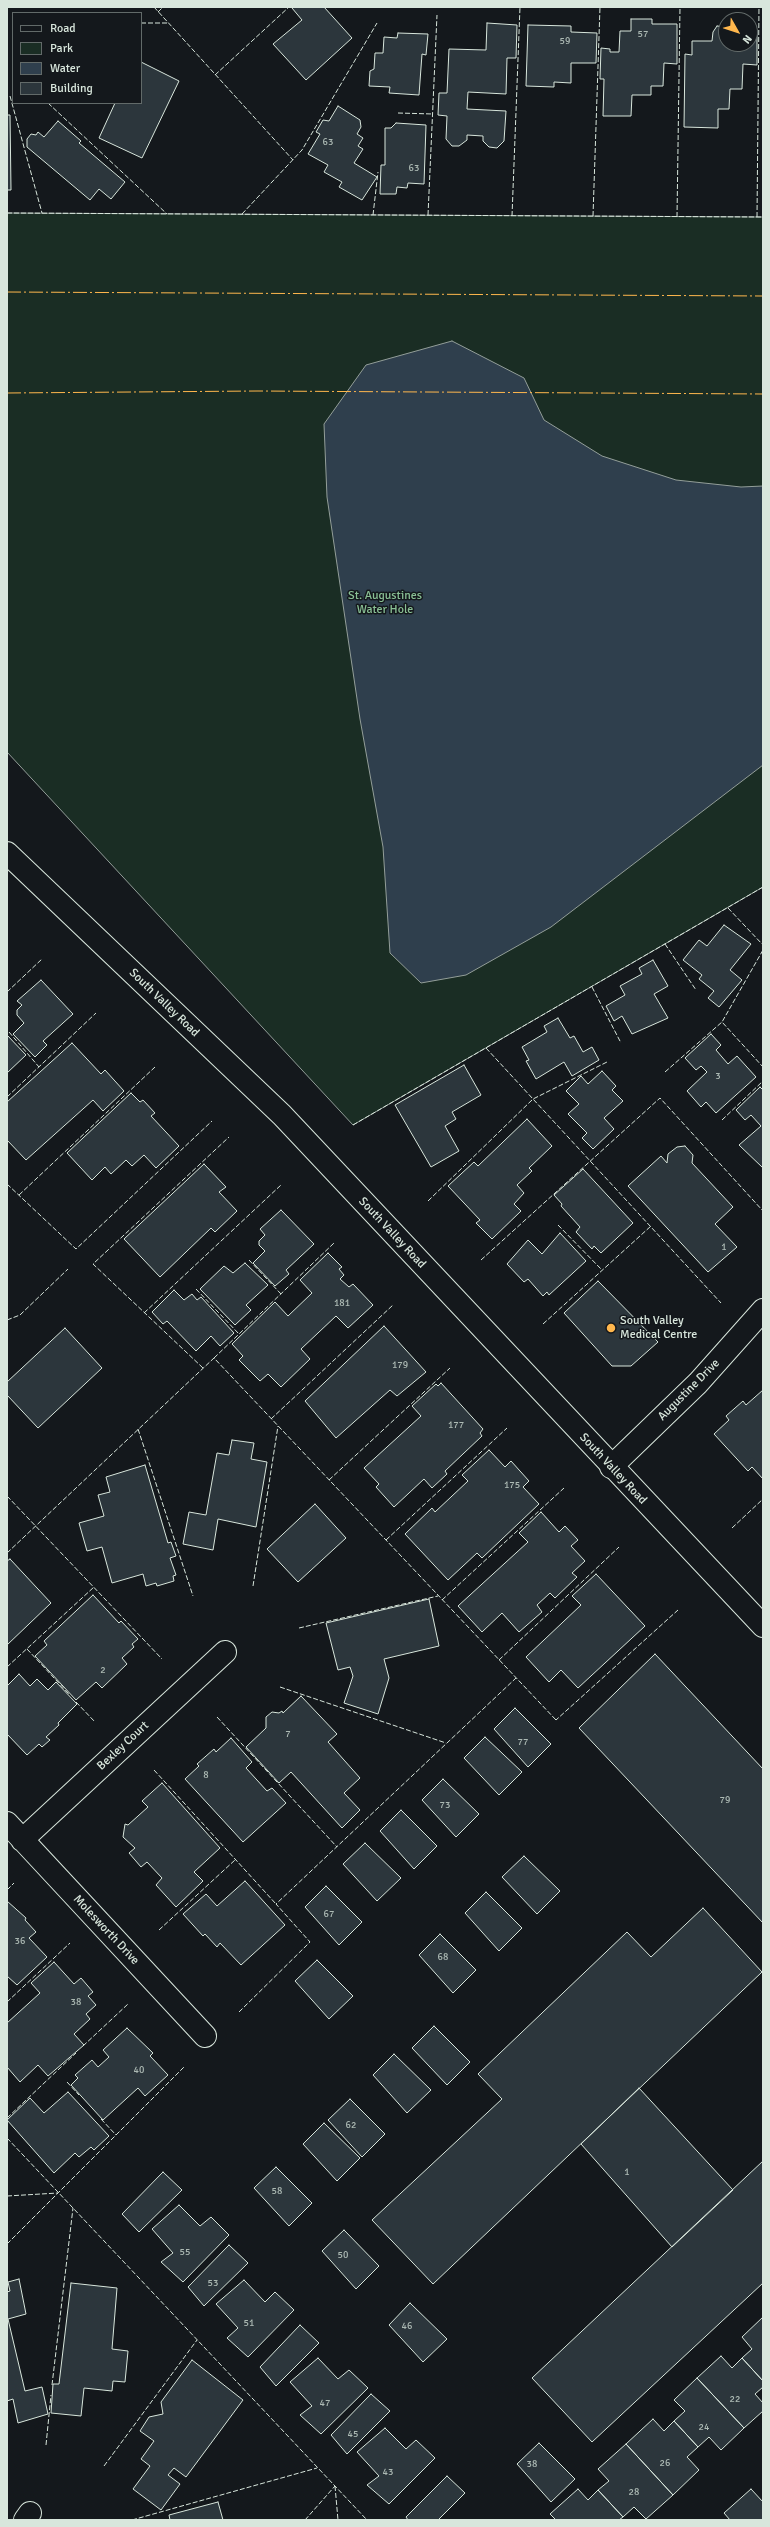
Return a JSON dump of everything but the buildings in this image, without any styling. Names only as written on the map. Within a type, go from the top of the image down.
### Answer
[{"type":"main road","name":"South Valley Road","points":[[7,853],[282,1115],[611,1467],[763,1626]]},
{"type":"main road","name":"Augustine Drive","points":[[611,1467],[698,1383],[763,1310]]},
{"type":"main road","name":"Bexley Court","points":[[22,1840],[225,1652]]},
{"type":"main road","name":"Molesworth Drive","points":[[7,1823],[205,2036]]},
{"type":"green space","name":"St. Augustines Water Hole","points":[[7,213],[763,217],[763,887],[353,1125],[7,752]]},
{"type":"water","points":[[452,341],[524,378],[544,420],[602,456],[676,480],[741,487],[763,486],[763,765],[551,927],[466,975],[421,983],[390,953],[383,847],[360,719],[327,497],[324,424],[366,365]]},
{"type":"fence","points":[[154,7],[293,160]]},
{"type":"fence","points":[[158,12],[163,7]]},
{"type":"fence","points":[[215,75],[289,7]]},
{"type":"fence","points":[[512,216],[520,7]]},
{"type":"fence","points":[[593,216],[600,7]]},
{"type":"fence","points":[[677,217],[680,7]]},
{"type":"fence","points":[[757,217],[759,7]]},
{"type":"fence","points":[[428,215],[437,15]]},
{"type":"fence","points":[[142,23],[169,23]]},
{"type":"fence","points":[[242,214],[302,150],[377,23]]},
{"type":"fence","points":[[10,96],[12,103]]},
{"type":"fence","points":[[12,104],[42,213]]},
{"type":"fence","points":[[49,104],[167,214]]},
{"type":"fence","points":[[398,113],[433,114]]},
{"type":"fence","points":[[373,215],[378,172]]},
{"type":"fence","points":[[7,213],[763,217]]},
{"type":"fence","points":[[353,1125],[763,887]]},
{"type":"fence","points":[[728,908],[763,945]]},
{"type":"fence","points":[[665,944],[696,990]]},
{"type":"fence","points":[[763,950],[722,1022],[763,1067]]},
{"type":"fence","points":[[7,992],[42,959]]},
{"type":"fence","points":[[592,987],[621,1043]]},
{"type":"fence","points":[[7,1097],[96,1013]]},
{"type":"fence","points":[[665,1072],[722,1022]]},
{"type":"fence","points":[[9,1032],[39,1067]]},
{"type":"fence","points":[[486,1048],[721,1303]]},
{"type":"fence","points":[[428,1201],[533,1099],[607,1062]]},
{"type":"fence","points":[[19,1195],[155,1067]]},
{"type":"fence","points":[[722,1120],[763,1081]]},
{"type":"fence","points":[[481,1260],[660,1098],[763,1211]]},
{"type":"fence","points":[[7,1184],[76,1249],[212,1121]]},
{"type":"fence","points":[[203,1368],[93,1264],[229,1137]]},
{"type":"fence","points":[[144,1313],[281,1185]]},
{"type":"fence","points":[[558,1225],[602,1270]]},
{"type":"fence","points":[[543,1324],[651,1226]]},
{"type":"fence","points":[[214,1358],[334,1243]]},
{"type":"fence","points":[[249,1260],[281,1294]]},
{"type":"fence","points":[[7,1320],[20,1315],[68,1269]]},
{"type":"fence","points":[[196,1289],[239,1334]]},
{"type":"fence","points":[[271,1419],[393,1305]]},
{"type":"fence","points":[[7,1553],[214,1358],[556,1720]]},
{"type":"fence","points":[[329,1480],[450,1368]]},
{"type":"fence","points":[[253,1586],[278,1426]]},
{"type":"fence","points":[[386,1540],[507,1428]]},
{"type":"fence","points":[[138,1429],[193,1596]]},
{"type":"fence","points":[[442,1600],[564,1488]]},
{"type":"fence","points":[[7,1496],[162,1659]]},
{"type":"fence","points":[[732,1528],[763,1499]]},
{"type":"fence","points":[[499,1660],[619,1547]]},
{"type":"fence","points":[[7,1667],[94,1587]]},
{"type":"fence","points":[[299,1628],[438,1596]]},
{"type":"fence","points":[[555,1719],[556,1720],[678,1610]]},
{"type":"fence","points":[[27,1649],[69,1694]]},
{"type":"fence","points":[[239,2012],[310,1942],[276,1904],[516,1678]]},
{"type":"fence","points":[[280,1687],[446,1743]]},
{"type":"fence","points":[[76,1702],[95,1722]]},
{"type":"fence","points":[[217,1717],[337,1847]]},
{"type":"fence","points":[[154,1770],[276,1904]]},
{"type":"fence","points":[[159,1930],[235,1860]]},
{"type":"fence","points":[[7,1890],[14,1883]]},
{"type":"fence","points":[[7,2002],[70,1943]]},
{"type":"fence","points":[[83,2046],[128,2004]]},
{"type":"fence","points":[[7,2118],[76,2053]]},
{"type":"fence","points":[[7,2244],[185,2066]]},
{"type":"fence","points":[[67,2082],[79,2095]]},
{"type":"fence","points":[[101,2119],[116,2135]]},
{"type":"fence","points":[[7,2138],[367,2520]]},
{"type":"fence","points":[[7,2196],[58,2193]]},
{"type":"fence","points":[[52,2385],[73,2208]]},
{"type":"fence","points":[[104,2466],[197,2340]]},
{"type":"fence","points":[[46,2445],[51,2395]]},
{"type":"fence","points":[[132,2520],[317,2468]]},
{"type":"fence","points":[[335,2486],[338,2520]]},
{"type":"fence","points":[[305,2520],[335,2486]]},
{"type":"power","points":[[7,292],[763,296]]},
{"type":"power","points":[[7,393],[258,391],[763,394]]},
{"type":"place","name":"South Valley Medical Centre","points":[[611,1328]]}]
